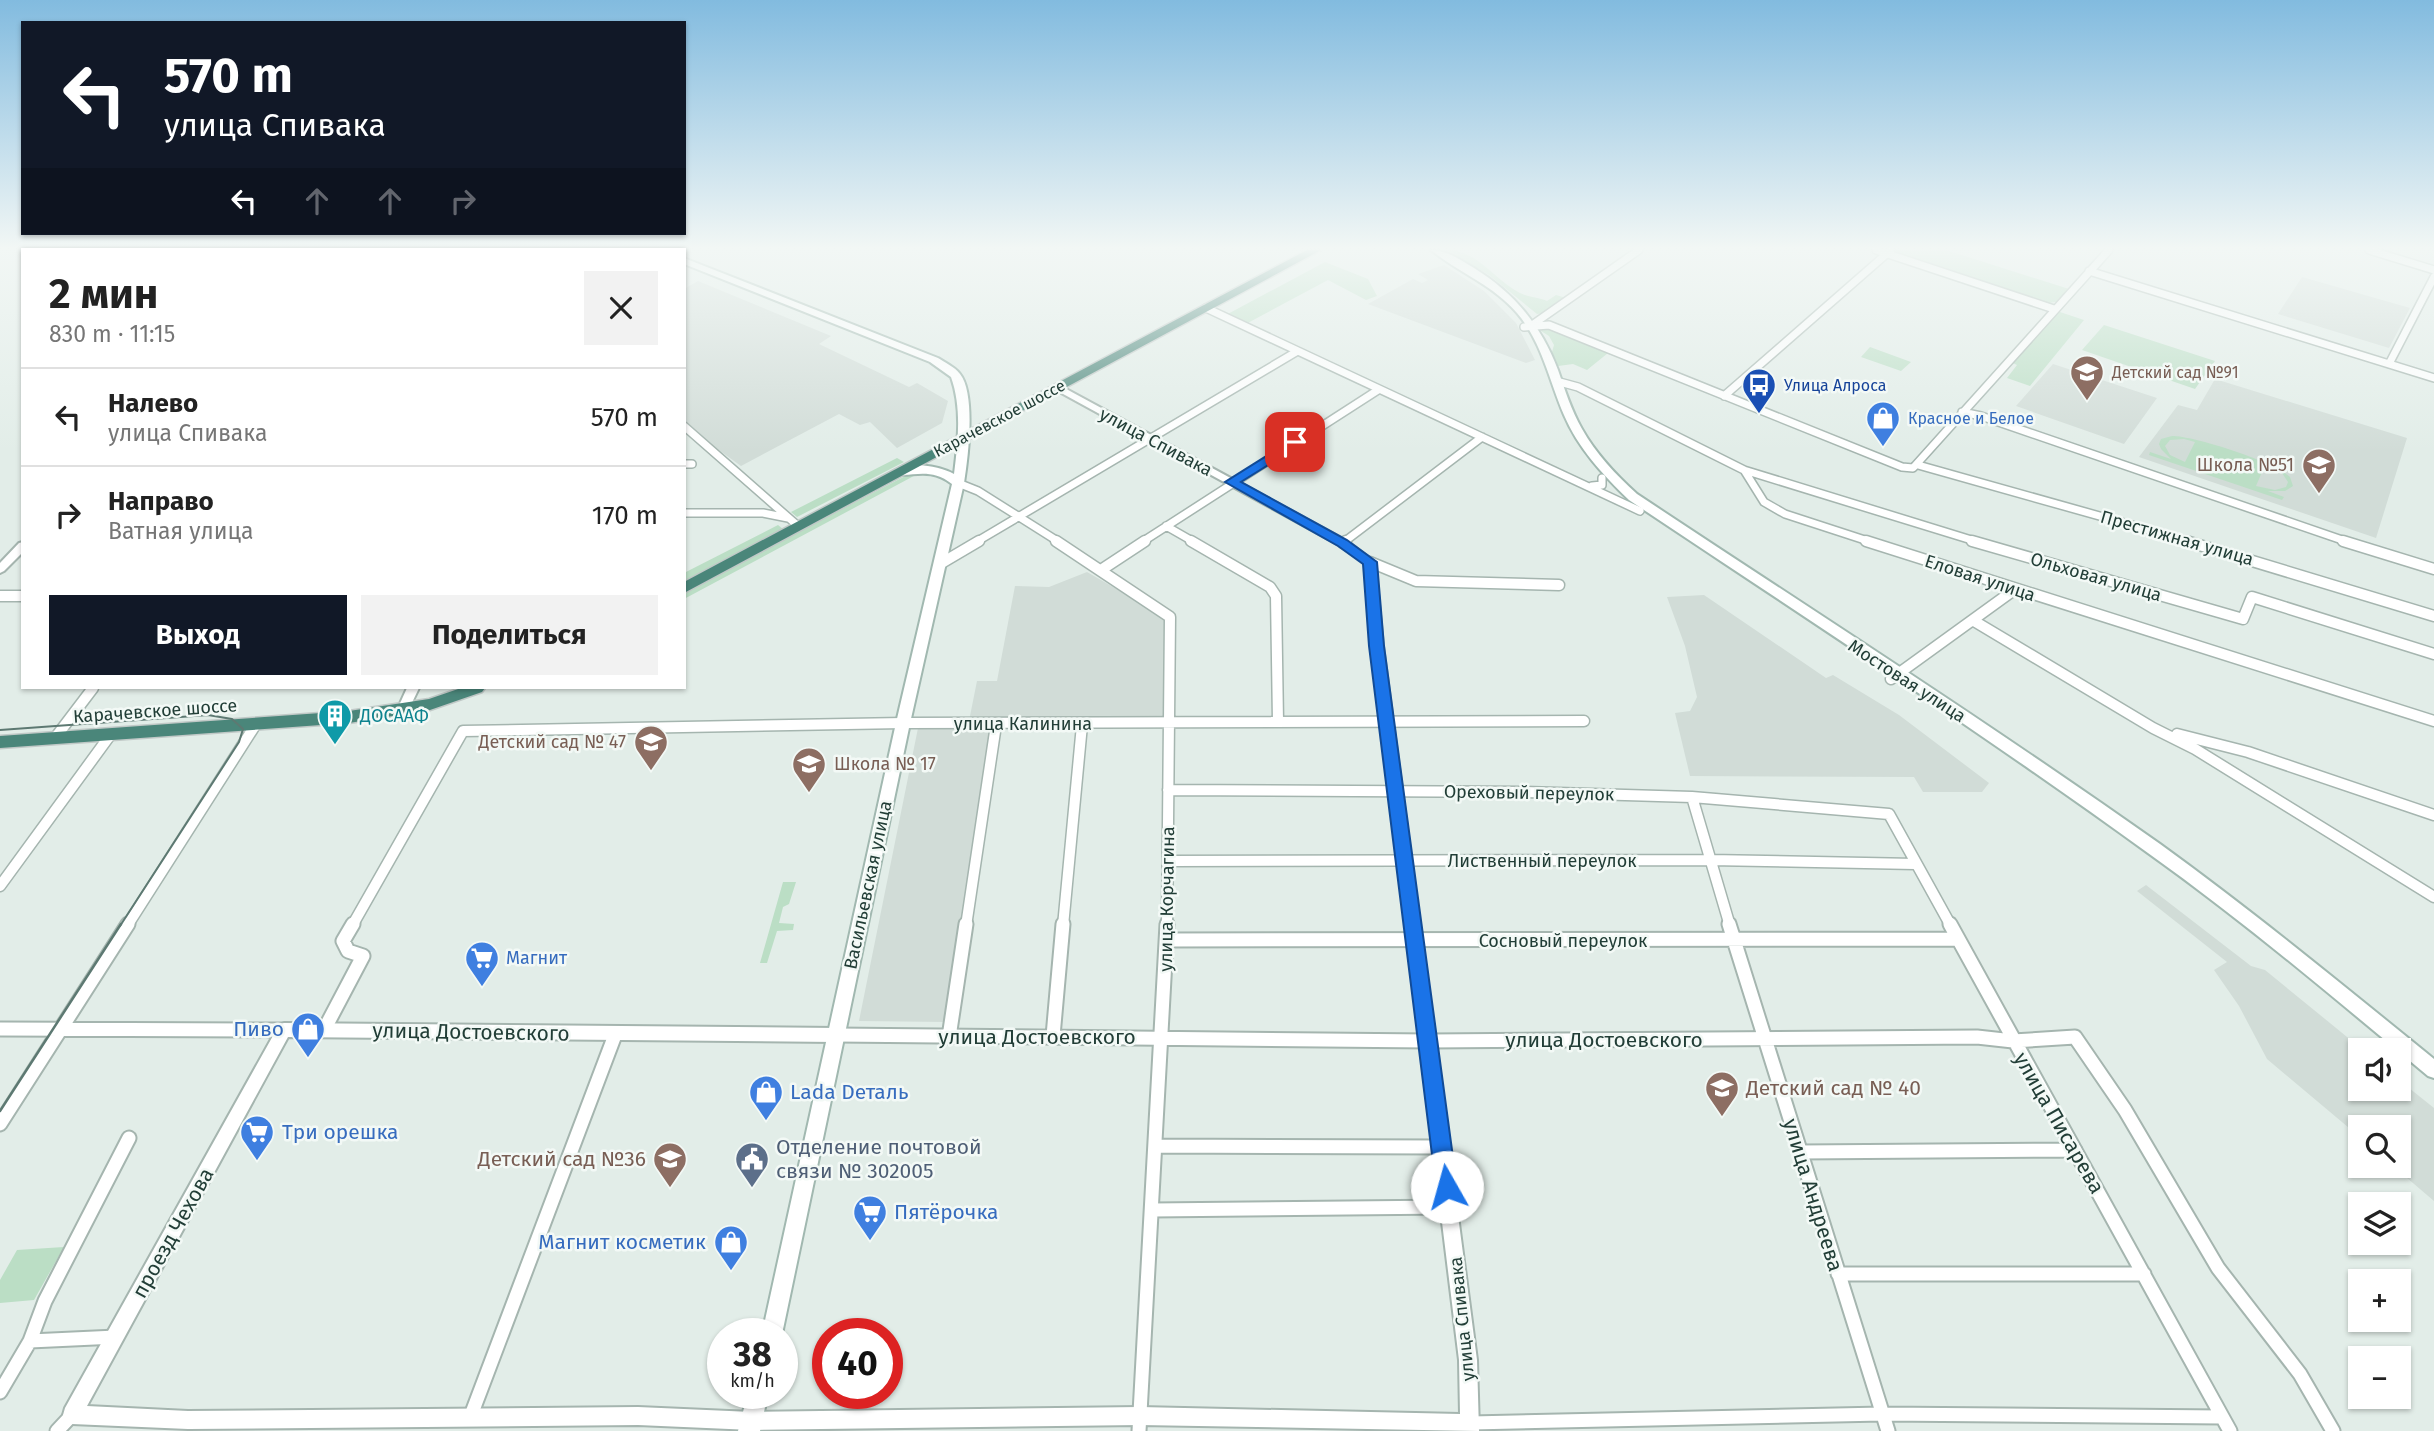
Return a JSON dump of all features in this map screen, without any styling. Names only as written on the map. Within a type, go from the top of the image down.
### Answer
[{"type":"highway","name":"Карачевское шоссе","points":[[686,587],[793,522],[899,472],[1189,317]]},
{"type":"highway","name":"Карачевское шоссе","points":[[0,742],[349,718],[403,710],[474,689]]},
{"type":"main road","points":[[823,317],[944,365],[956,375],[960,383],[963,437]]},
{"type":"main road","name":"Мостовая улица","points":[[1518,317],[1528,326],[1573,439],[1602,478],[1640,511],[1894,677],[2029,761],[2192,876],[2434,1070]]},
{"type":"main road","name":"Мостовая улица","points":[[1520,317],[1528,326],[1556,381],[1570,416],[1592,455],[1633,497],[2185,880],[2269,944],[2382,1038]]},
{"type":"main road","name":"Васильевская улица","points":[[775,1318],[903,723],[958,483],[963,437]]},
{"type":"main road","points":[[899,472],[924,468],[937,470],[958,483]]},
{"type":"main road","name":"Мостовая улица","points":[[2411,1061],[2434,1080]]},
{"type":"street","points":[[1224,317],[1640,511]]},
{"type":"street","points":[[1528,326],[1541,317]]},
{"type":"street","points":[[1724,396],[1815,317]]},
{"type":"street","points":[[1528,326],[1549,325],[1902,467],[1913,468],[2047,317]]},
{"type":"street","points":[[2237,317],[2434,378]]},
{"type":"street","points":[[2389,364],[2413,317]]},
{"type":"street","points":[[940,564],[1296,352]]},
{"type":"street","points":[[1556,381],[1577,387],[1744,470]]},
{"type":"street","name":"улица Спивака","points":[[1057,387],[1342,543],[1370,562],[1395,791],[1468,1360],[1471,1427]]},
{"type":"street","points":[[1101,570],[1232,482],[1378,390]]},
{"type":"street","points":[[1962,412],[1981,416],[2350,543],[2434,569]]},
{"type":"street","points":[[686,428],[793,522]]},
{"type":"street","points":[[1342,543],[1482,437]]},
{"type":"street","name":"Престижная улица","points":[[1918,465],[2248,558],[2434,616]]},
{"type":"street","name":"Еловая улица","points":[[1744,470],[1764,502],[1785,514],[2014,590],[2121,620],[2434,721]]},
{"type":"street","name":"Ольховая улица","points":[[1744,470],[1925,527],[2243,620],[2252,597],[2434,654]]},
{"type":"street","points":[[1588,485],[1599,486],[1603,482],[1602,478]]},
{"type":"street","name":"улица Корчагина","points":[[958,483],[978,491],[1021,517],[1170,617],[1170,861],[1163,1037],[1140,1424]]},
{"type":"street","points":[[686,513],[763,513],[793,522]]},
{"type":"street","points":[[1166,526],[1269,587],[1276,596],[1278,722]]},
{"type":"street","points":[[0,569],[21,547]]},
{"type":"street","points":[[1370,562],[1416,581],[1559,585]]},
{"type":"street","points":[[1894,677],[2014,590]]},
{"type":"street","points":[[0,596],[21,596]]},
{"type":"street","points":[[1974,621],[2153,728],[2195,749],[2434,897]]},
{"type":"street","points":[[55,738],[92,689]]},
{"type":"street","points":[[403,710],[413,689]]},
{"type":"street","name":"улица Калинина","points":[[324,1030],[363,956],[348,951],[343,941],[463,732],[903,723],[996,725],[1584,721]]},
{"type":"street","points":[[0,1124],[256,724]]},
{"type":"street","points":[[1053,1036],[1082,724]]},
{"type":"street","points":[[949,1037],[996,725]]},
{"type":"street","points":[[2153,728],[2248,752],[2434,815]]},
{"type":"street","points":[[0,886],[111,734]]},
{"type":"street","name":"Ореховый переулок","points":[[1168,790],[1692,797],[1889,814]]},
{"type":"street","name":"улица Андреева","points":[[1692,797],[1734,941],[1888,1431]]},
{"type":"street","name":"улица Писарева","points":[[1889,814],[2230,1431]]},
{"type":"street","name":"Лиственный переулок","points":[[1170,861],[1710,860],[1915,864]]},
{"type":"street","name":"Сосновый переулок","points":[[1167,940],[1958,939]]},
{"type":"street","name":"улица Достоевского","points":[[0,1029],[1429,1041],[1977,1037],[2013,1041],[2075,1037],[2125,1110],[2218,1268],[2300,1374],[2333,1431]]},
{"type":"street","name":"проезд Чехова","points":[[57,1431],[72,1415],[117,1336],[284,1030]]},
{"type":"street","points":[[470,1418],[615,1035]]},
{"type":"street","points":[[0,1392],[30,1341],[45,1301],[129,1138]]},
{"type":"street","points":[[1155,1146],[1441,1147]]},
{"type":"street","points":[[1800,1152],[2076,1150]]},
{"type":"street","points":[[1153,1210],[1449,1207]]},
{"type":"street","points":[[1838,1274],[2144,1274]]},
{"type":"street","points":[[30,1341],[117,1336]]},
{"type":"street","points":[[72,1415],[188,1420],[638,1416],[750,1426],[1140,1424],[1471,1427],[1882,1414],[2222,1417]]},
{"type":"shaded area","points":[[686,317],[785,317],[831,336],[819,344],[909,387],[917,383],[948,401],[942,423],[897,448],[870,422],[860,425],[839,414],[741,466],[686,426]]},
{"type":"shaded area","points":[[1402,317],[1510,317],[1516,323],[1535,360],[1526,363]]},
{"type":"shaded area","points":[[2287,317],[2405,317],[2389,348]]},
{"type":"shaded area","name":"Детский сад №91","points":[[2053,364],[2157,398],[2124,444],[2016,406]]},
{"type":"shaded area","name":"Школа №51","points":[[2215,379],[2407,438],[2376,538],[2139,457],[2178,405],[2197,410]]},
{"type":"shaded area","points":[[1087,572],[1167,618],[1165,722],[969,721],[977,681],[997,681],[1015,586],[1049,587]]},
{"type":"shaded area","points":[[1704,595],[1826,678],[1833,675],[1899,715],[1989,783],[1982,792],[1923,792],[1914,777],[1690,776],[1675,713],[1690,711],[1697,697],[1685,646],[1667,597]]},
{"type":"shaded area","points":[[993,726],[947,1022],[859,1021],[918,728]]},
{"type":"shaded area","points":[[2146,885],[2251,966],[2265,970],[2348,1038],[2348,1101],[2411,1101],[2411,1090],[2434,1108],[2434,1201],[2407,1178],[2411,1178],[2411,1115],[2348,1115],[2348,1127],[2267,1059],[2239,1006],[2214,970],[2227,962],[2137,891]]},
{"type":"green space","points":[[1226,317],[1259,317],[1244,325]]},
{"type":"green space","points":[[2052,317],[2074,317],[2084,320],[2030,386],[2007,378],[2017,365],[2011,362]]},
{"type":"green space","points":[[2104,325],[2215,361],[2195,389],[2082,350]]},
{"type":"green space","points":[[1547,328],[1608,353],[1587,370],[1573,364],[1558,366],[1552,352],[1554,345],[1549,336],[1541,331]]},
{"type":"green space","points":[[1870,347],[1911,362],[1901,371],[1861,357]]},
{"type":"green space","points":[[2183,437],[2234,451],[2282,471],[2290,477],[2293,486],[2285,491],[2268,491],[2284,497],[2282,500],[2149,455],[2150,452],[2171,459],[2161,449],[2161,439]],"holes":[[[2184,439],[2195,442],[2185,462],[2170,455],[2165,446],[2170,440]],[[2265,465],[2282,473],[2288,482],[2286,487],[2275,490],[2256,486]]]},
{"type":"green space","points":[[897,458],[904,462],[797,517],[791,512]]},
{"type":"green space","points":[[925,470],[686,598],[686,591],[909,474]]},
{"type":"green space","points":[[778,525],[783,529],[686,580],[686,572]]},
{"type":"green space","points":[[783,882],[796,882],[789,904],[783,907],[779,923],[794,924],[793,930],[777,931],[767,963],[760,963]]},
{"type":"green space","points":[[64,1247],[34,1300],[0,1303],[0,1280],[17,1250]]},
{"type":"tram line","points":[[0,730],[208,715],[232,719],[243,729],[239,742],[120,926]]},
{"type":"tram line","points":[[0,1111],[121,924]]},
{"type":"place","name":"Детский сад №91","points":[[2087,402]]},
{"type":"place","name":"Улица Алроса","points":[[1759,415]]},
{"type":"place","name":"Красное и Белое","points":[[1883,448]]},
{"type":"place","name":"Школа №51","points":[[2319,495]]},
{"type":"place","name":"ДОСААФ","points":[[335,746]]},
{"type":"place","name":"Детский сад № 47","points":[[651,772]]},
{"type":"place","name":"Школа № 17","points":[[809,794]]},
{"type":"place","name":"Магнит","points":[[482,988]]},
{"type":"place","name":"Пиво","points":[[308,1059]]},
{"type":"place","name":"Детский сад № 40","points":[[1722,1118]]},
{"type":"place","name":"Lada Dеталь","points":[[766,1122]]},
{"type":"place","name":"Три орешка","points":[[257,1162]]},
{"type":"place","name":"Детский сад №36","points":[[670,1189]]},
{"type":"place","name":"Отделение почтовой связи № 302005","points":[[752,1189]]},
{"type":"place","name":"Пятёрочка","points":[[870,1242]]},
{"type":"place","name":"Магнит косметик","points":[[731,1272]]},
{"type":"route","points":[[1295,442],[1232,482],[1342,543],[1370,562],[1377,646],[1447,1187]]}]
